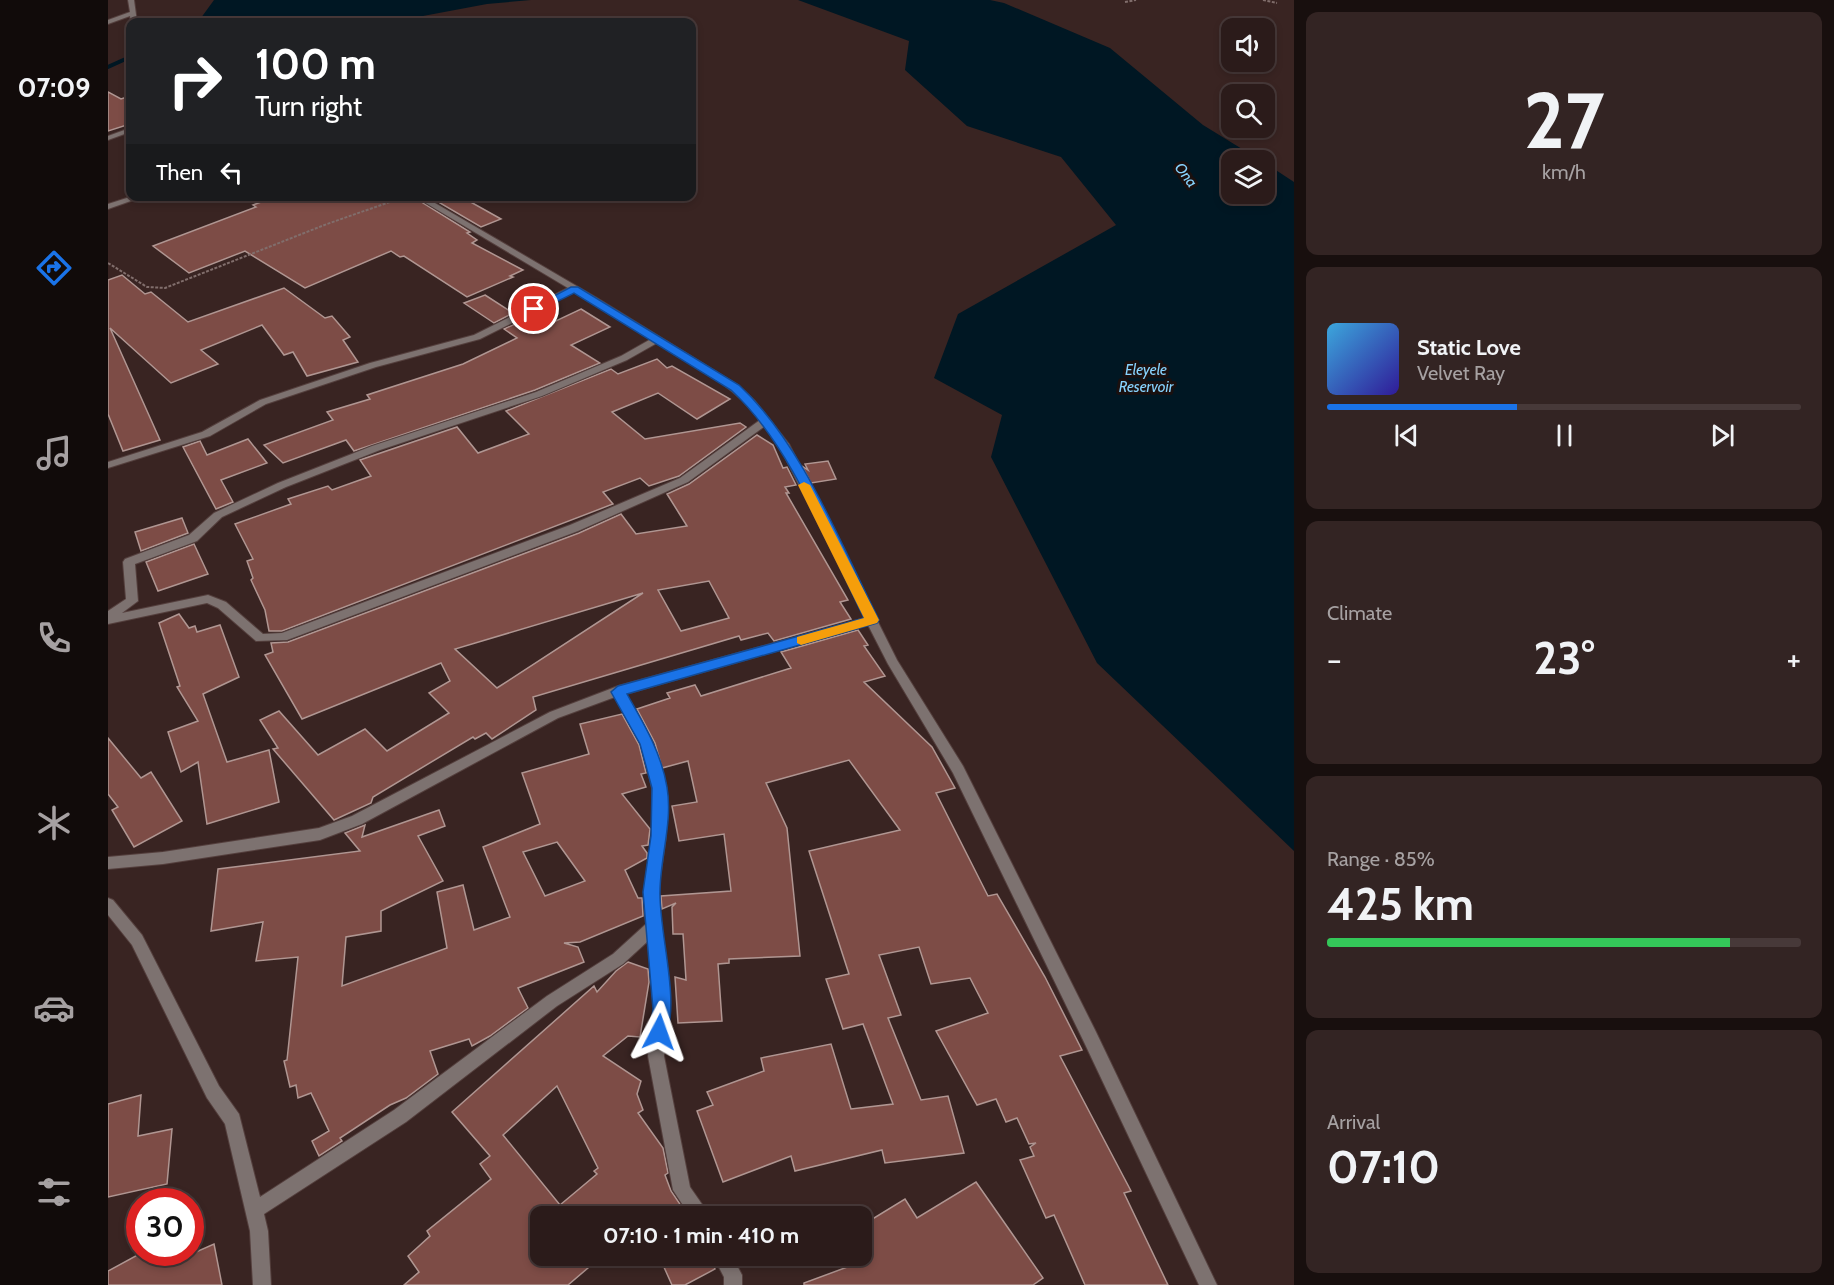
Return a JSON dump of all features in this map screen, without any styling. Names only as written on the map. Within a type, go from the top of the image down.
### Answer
[{"type":"street","points":[[131,0],[134,18]]},
{"type":"street","points":[[108,22],[133,13]]},
{"type":"street","points":[[108,138],[126,131]]},
{"type":"street","points":[[108,207],[127,201]]},
{"type":"street","points":[[425,201],[735,387],[766,420],[784,444],[892,661],[958,770],[1090,1037],[1208,1285]]},
{"type":"street","points":[[108,465],[218,429],[263,402],[373,365],[469,340],[574,289]]},
{"type":"street","points":[[108,618],[132,601],[129,562],[193,538],[218,514],[282,485],[376,448],[539,394],[624,358],[658,339]]},
{"type":"street","points":[[108,618],[208,599],[222,605],[260,638],[283,637],[574,528],[684,480],[766,420]]},
{"type":"street","points":[[108,862],[163,858],[320,834],[357,820],[554,716],[618,692],[872,620]]},
{"type":"street","points":[[618,692],[647,744],[659,788],[658,836],[651,892],[662,1009],[656,1056],[682,1190],[693,1206]]},
{"type":"street","points":[[108,904],[137,940],[213,1092],[233,1120],[259,1231],[262,1285]]},
{"type":"street","points":[[255,1210],[400,1116],[552,1001],[618,959],[654,926]]},
{"type":"street","points":[[728,1266],[733,1275],[733,1285]]},
{"type":"path","points":[[1125,2],[1136,0]]},
{"type":"path","points":[[1263,0],[1277,3]]},
{"type":"path","points":[[1274,0],[1280,8]]},
{"type":"path","points":[[108,263],[147,287],[165,288],[390,201]]},
{"type":"water","points":[[214,0],[531,0],[487,4],[412,18],[201,18]]},
{"type":"water","name":"Eleyele Reservoir","points":[[798,0],[990,0],[1004,3],[1110,48],[1203,125],[1244,150],[1221,150],[1221,204],[1275,204],[1275,170],[1294,182],[1294,851],[1097,663],[991,457],[1002,415],[934,378],[958,314],[1116,225],[1061,157],[967,126],[905,70],[909,41]]},
{"type":"building","points":[[108,92],[121,99],[126,97],[126,125],[108,131]]},
{"type":"building","points":[[264,201],[420,201],[470,232],[467,233],[477,240],[472,243],[523,270],[510,276],[513,277],[467,297],[404,256],[400,257],[391,251],[305,288],[245,251],[189,273],[153,246],[256,207],[253,205]]},
{"type":"building","points":[[437,201],[469,201],[501,219],[481,227]]},
{"type":"building","points":[[122,275],[145,294],[151,292],[188,322],[284,288],[325,318],[332,316],[350,337],[343,340],[358,362],[307,376],[293,352],[284,355],[262,325],[201,350],[218,364],[171,383],[110,328],[160,440],[123,451],[108,414],[108,280]]},
{"type":"building","points":[[485,295],[513,313],[494,323],[464,303]]},
{"type":"building","points":[[581,309],[610,327],[571,345],[600,363],[535,390],[354,451],[346,440],[283,463],[264,445],[333,420],[327,412],[370,399],[367,395],[463,364],[517,338],[504,329],[524,320],[539,329]]},
{"type":"building","points":[[657,359],[667,368],[672,366],[730,399],[697,419],[658,393],[612,412],[645,439],[740,423],[746,427],[679,476],[649,486],[640,478],[603,492],[613,504],[282,631],[269,631],[265,610],[251,580],[253,578],[247,561],[253,559],[235,524],[291,504],[288,499],[328,486],[332,490],[371,476],[360,460],[457,427],[478,453],[529,434],[506,411],[611,369],[618,374]]},
{"type":"building","points":[[757,435],[773,445],[783,468],[787,467],[796,485],[785,487],[789,493],[786,493],[848,600],[840,602],[851,619],[774,641],[768,633],[741,640],[739,636],[533,697],[536,710],[492,739],[486,733],[475,739],[473,737],[373,797],[371,803],[334,820],[273,749],[278,748],[260,720],[279,711],[318,755],[365,729],[387,751],[449,713],[429,693],[450,681],[441,663],[302,719],[265,655],[273,652],[271,643],[288,642],[579,533],[621,514],[636,534],[687,526],[667,494],[689,484]],"holes":[[[709,581],[729,618],[681,631],[658,590]],[[643,593],[497,688],[455,649]]]},
{"type":"building","points":[[248,439],[267,463],[221,480],[233,502],[216,509],[183,447],[200,441],[207,455]]},
{"type":"building","points":[[828,461],[836,479],[811,483],[802,466],[808,470],[805,464]]},
{"type":"building","points":[[182,518],[188,533],[141,551],[135,532]]},
{"type":"building","points":[[194,544],[208,574],[158,591],[146,562]]},
{"type":"building","points":[[179,614],[189,628],[195,626],[197,632],[220,625],[239,677],[203,694],[227,762],[269,750],[279,802],[207,824],[198,762],[181,772],[168,732],[198,721],[177,687],[180,686],[159,623]]},
{"type":"building","points":[[858,630],[868,645],[864,646],[885,676],[864,682],[932,747],[955,788],[936,793],[988,896],[997,894],[1045,977],[1082,1050],[1060,1056],[1131,1191],[1124,1193],[1168,1285],[1085,1285],[1054,1215],[1046,1218],[1020,1160],[1034,1156],[1030,1147],[1036,1143],[1029,1144],[1017,1118],[1006,1122],[996,1099],[977,1105],[936,1031],[988,1013],[970,978],[931,984],[919,947],[879,955],[901,1015],[888,1018],[921,1100],[948,1096],[964,1153],[885,1163],[882,1150],[795,1171],[791,1156],[723,1182],[697,1111],[713,1105],[707,1092],[764,1071],[761,1058],[831,1044],[851,1109],[893,1104],[863,1024],[843,1029],[826,979],[849,974],[809,851],[900,830],[849,760],[766,783],[787,828],[800,956],[729,959],[729,963],[718,964],[722,1021],[678,1023],[675,977],[686,980],[683,934],[673,934],[672,907],[676,903],[662,909],[661,896],[731,891],[724,834],[679,841],[672,806],[697,802],[688,761],[662,768],[655,743],[637,709],[670,698],[667,693],[695,685],[701,696],[791,668],[781,652]]},
{"type":"building","points":[[622,714],[639,745],[646,773],[641,774],[646,787],[622,794],[650,829],[648,845],[642,846],[647,853],[647,858],[625,870],[638,898],[642,898],[643,916],[580,942],[564,943],[578,947],[584,962],[518,988],[528,1008],[490,1036],[472,1046],[469,1039],[430,1051],[438,1074],[406,1098],[390,1105],[340,1138],[342,1141],[319,1156],[312,1141],[329,1131],[311,1093],[298,1098],[296,1085],[290,1087],[284,1061],[287,1060],[298,957],[256,961],[263,922],[211,931],[218,869],[360,851],[345,833],[365,825],[362,837],[439,810],[445,826],[418,836],[443,881],[381,911],[381,931],[346,937],[342,986],[447,948],[437,892],[463,885],[474,930],[510,917],[483,847],[540,824],[522,773],[589,754],[580,724]],"holes":[[[557,842],[585,881],[545,896],[523,852]]]},
{"type":"building","points":[[108,738],[141,778],[151,772],[182,821],[134,847],[112,810],[118,807],[108,794]]},
{"type":"building","points":[[628,962],[648,969],[649,982],[640,1037],[628,1036],[603,1056],[641,1081],[637,1094],[643,1110],[638,1113],[663,1148],[668,1173],[665,1175],[671,1191],[681,1206],[530,1206],[530,1266],[590,1266],[568,1285],[404,1285],[419,1272],[408,1256],[430,1236],[427,1231],[491,1179],[480,1164],[490,1156],[452,1112],[594,986],[597,992],[616,971]],"holes":[[[557,1086],[598,1168],[594,1171],[597,1174],[560,1205],[503,1135]]]},
{"type":"building","points":[[141,1095],[138,1136],[172,1129],[167,1184],[149,1188],[126,1188],[126,1193],[108,1197],[108,1104]]},
{"type":"building","points":[[976,1182],[1043,1278],[1033,1285],[804,1285],[804,1283],[850,1266],[872,1266],[872,1219],[905,1199],[917,1218]]},
{"type":"building","points":[[214,1244],[222,1285],[108,1285],[108,1271],[126,1261],[126,1266],[204,1266],[204,1248]]},
{"type":"building","points":[[663,1266],[714,1266],[715,1269],[685,1285],[672,1285]]},
{"type":"waterway","points":[[108,67],[126,59]]},
{"type":"slow traffic","points":[[801,640],[872,620],[804,485]]},
{"type":"route","points":[[534,309],[574,289],[735,387],[752,404],[784,444],[872,620],[618,692],[647,744],[659,788],[658,836],[651,892],[662,1009],[659,1032]]},
{"type":"water label","name":"Ona","points":[[1186,175]]}]
